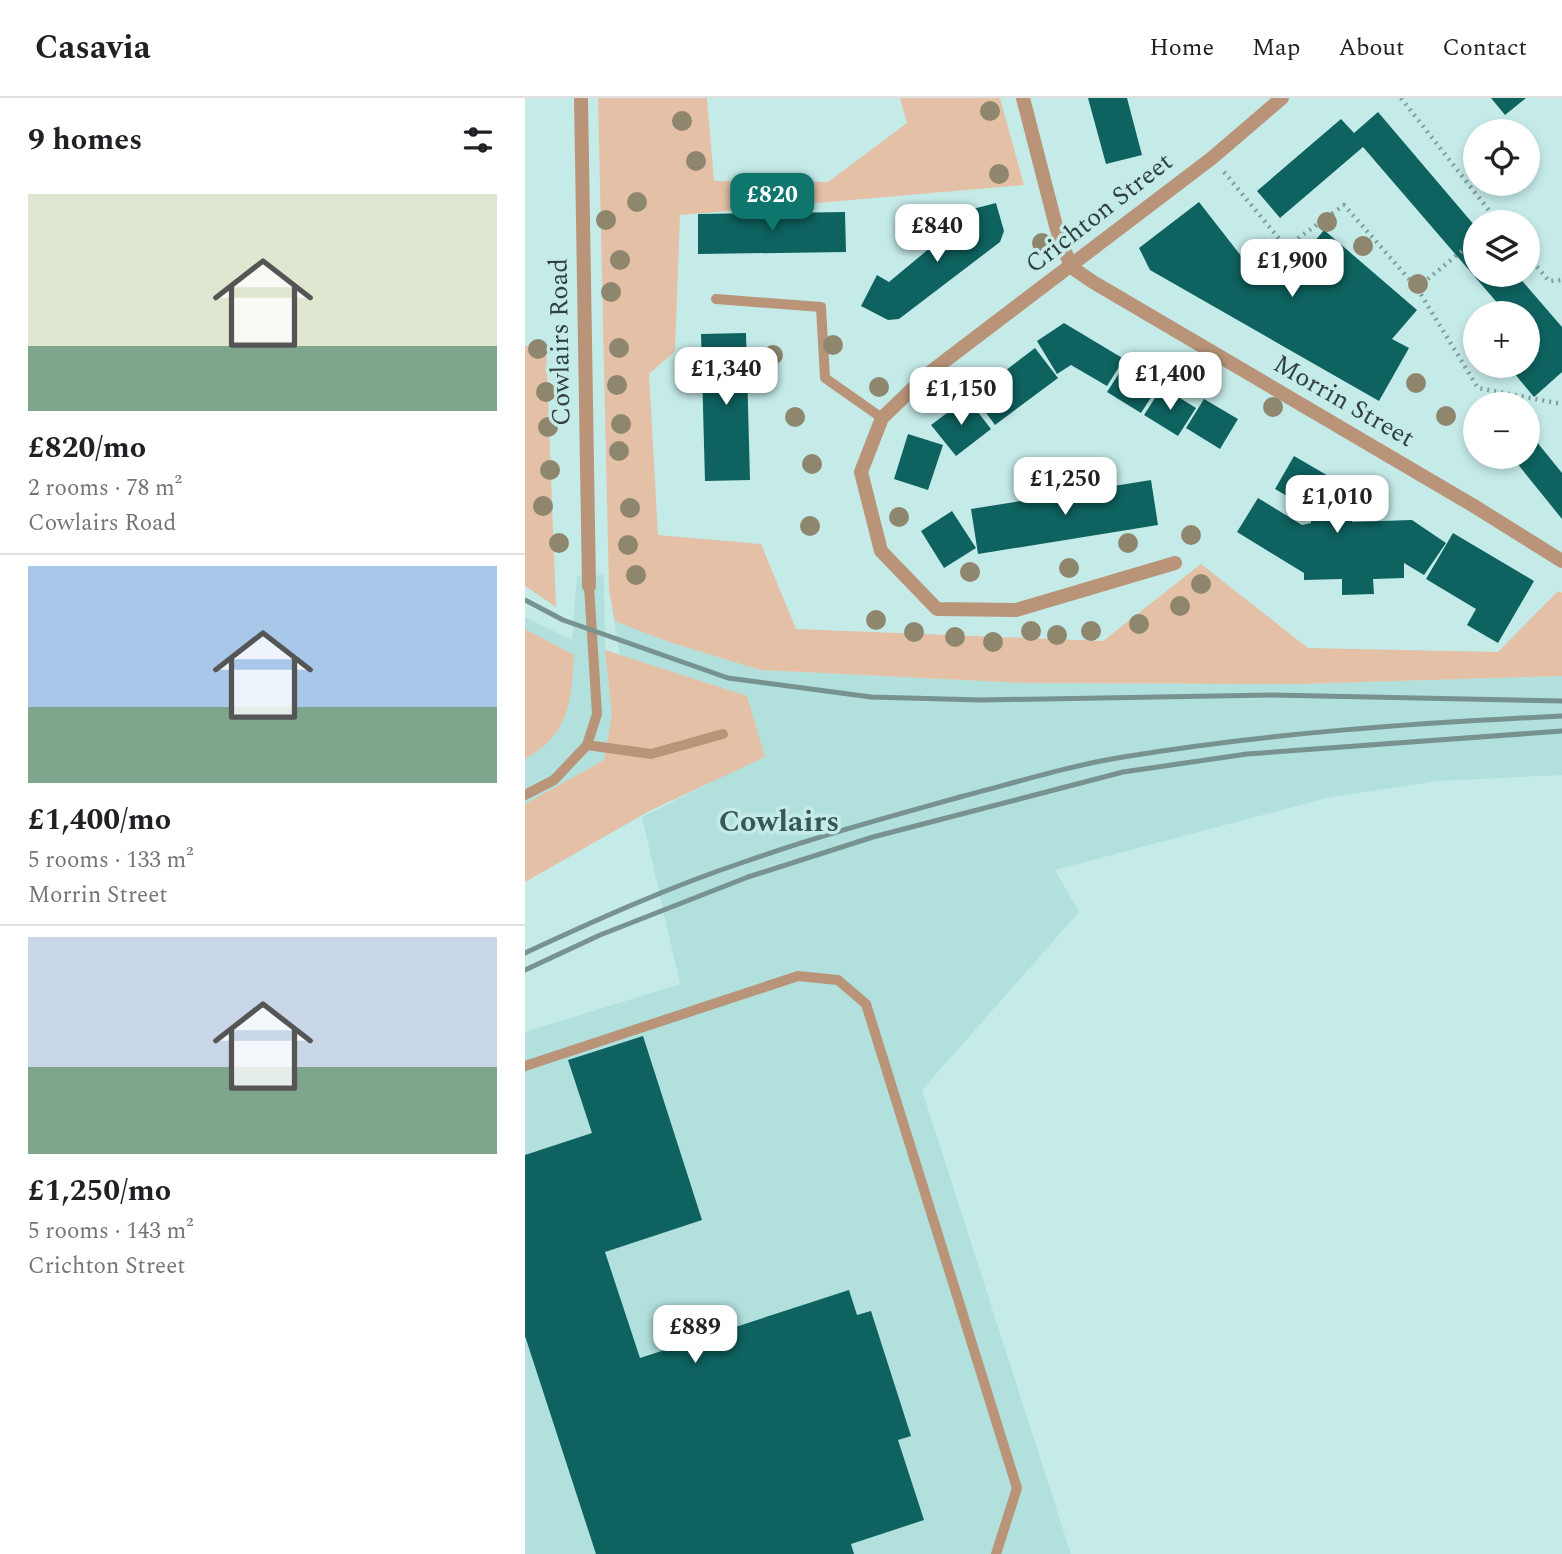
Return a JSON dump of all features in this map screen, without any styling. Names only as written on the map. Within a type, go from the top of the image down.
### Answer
[{"type":"street","name":"Cowlairs Road","points":[[581,98],[589,586]]},
{"type":"street","points":[[1024,98],[1057,230],[1071,267]]},
{"type":"street","name":"Crichton Street","points":[[1175,564],[1016,610],[937,609],[881,551],[861,472],[883,418],[929,373],[1212,158],[1282,98]]},
{"type":"street","name":"Morrin Street","points":[[1071,267],[1562,561]]},
{"type":"lane","points":[[716,299],[821,307],[825,379],[883,418]]},
{"type":"lane","points":[[525,795],[554,780],[587,745],[597,714],[589,586]]},
{"type":"lane","points":[[587,745],[651,754],[723,734]]},
{"type":"lane","points":[[525,1066],[798,976],[838,980],[866,1004],[1017,1488],[996,1554]]},
{"type":"path","points":[[1401,98],[1488,210]]},
{"type":"path","points":[[1212,158],[1286,247],[1344,205],[1417,288],[1478,388],[1562,404]]},
{"type":"path","points":[[1417,288],[1463,250]]},
{"type":"path","points":[[1540,271],[1549,281],[1562,280]]},
{"type":"shaded area","points":[[598,98],[707,98],[714,181],[828,182],[907,123],[900,98],[1000,98],[1024,185],[680,215],[675,351],[649,374],[658,535],[761,544],[796,629],[1103,641],[1201,564],[1308,648],[1498,652],[1558,591],[1562,593],[1562,676],[1299,684],[1025,683],[760,670],[666,641],[615,621],[609,590]]},
{"type":"shaded area","points":[[546,345],[556,607],[525,586],[525,346]]},
{"type":"shaded area","points":[[604,575],[605,650],[620,656],[609,590],[616,621],[666,641],[760,670],[1025,683],[1299,684],[1562,676],[1562,775],[1439,781],[1331,797],[1055,870],[1079,912],[922,1090],[1071,1554],[525,1554],[525,1032],[680,984],[642,817],[715,781],[649,811],[525,882],[525,617],[572,640],[577,576]]},
{"type":"shaded area","points":[[525,629],[574,655],[569,702],[559,728],[551,739],[525,759]]},
{"type":"shaded area","points":[[605,650],[747,696],[765,757],[649,811],[525,882],[525,804],[604,760],[612,715]]},
{"type":"building","points":[[1088,98],[1127,98],[1142,155],[1106,164]]},
{"type":"building","points":[[1491,98],[1526,98],[1505,115]]},
{"type":"building","points":[[1378,112],[1463,212],[1463,263],[1363,147],[1280,218],[1257,191],[1341,119],[1354,133]]},
{"type":"building","points":[[1199,202],[1245,261],[1284,278],[1324,230],[1417,310],[1392,339],[1409,348],[1379,401],[1150,270],[1139,248]]},
{"type":"building","points":[[996,203],[1004,231],[1000,242],[899,319],[888,320],[861,306],[877,275],[889,282],[960,223],[957,213]]},
{"type":"building","points":[[845,212],[846,252],[698,254],[698,214]]},
{"type":"building","points":[[1484,287],[1527,287],[1540,301],[1496,301]]},
{"type":"building","points":[[1540,302],[1562,327],[1562,372],[1540,392],[1530,392],[1518,378],[1540,378]]},
{"type":"building","points":[[1064,323],[1124,359],[1107,386],[1071,365],[1057,374],[1037,341]]},
{"type":"building","points":[[746,333],[750,480],[705,481],[701,334]]},
{"type":"building","points":[[1035,348],[1058,378],[995,425],[973,395]]},
{"type":"building","points":[[1125,364],[1159,385],[1141,413],[1107,392]]},
{"type":"building","points":[[1162,387],[1196,408],[1178,436],[1144,415]]},
{"type":"building","points":[[967,398],[991,429],[956,456],[931,425]]},
{"type":"building","points":[[1204,399],[1238,419],[1220,449],[1186,428]]},
{"type":"building","points":[[908,434],[943,445],[928,490],[894,479]]},
{"type":"building","points":[[1540,446],[1562,473],[1562,519],[1522,469],[1540,469]]},
{"type":"building","points":[[1294,456],[1349,488],[1352,522],[1412,520],[1446,543],[1424,575],[1404,563],[1404,578],[1373,579],[1374,594],[1342,595],[1342,579],[1304,580],[1304,573],[1237,532],[1258,498],[1302,525],[1311,523],[1311,510],[1275,489]]},
{"type":"building","points":[[1151,480],[1158,525],[978,554],[971,509]]},
{"type":"building","points":[[952,511],[976,548],[944,568],[921,531]]},
{"type":"building","points":[[1453,533],[1534,581],[1498,643],[1467,625],[1476,609],[1426,579]]},
{"type":"building","points":[[643,1036],[702,1220],[605,1252],[640,1358],[849,1290],[857,1315],[871,1311],[911,1436],[898,1440],[924,1520],[851,1544],[854,1554],[596,1554],[525,1336],[525,1155],[592,1133],[568,1060]]},
{"type":"railway","points":[[525,600],[563,620],[728,678],[871,697],[981,700],[1272,695],[1562,701]]},
{"type":"railway","points":[[525,953],[660,893],[771,853],[906,812],[1082,765],[1287,735],[1562,716]]},
{"type":"railway","points":[[525,970],[600,935],[748,877],[873,837],[1123,772],[1247,754],[1562,731]]},
{"type":"district","name":"Cowlairs","points":[[779,822]]}]
